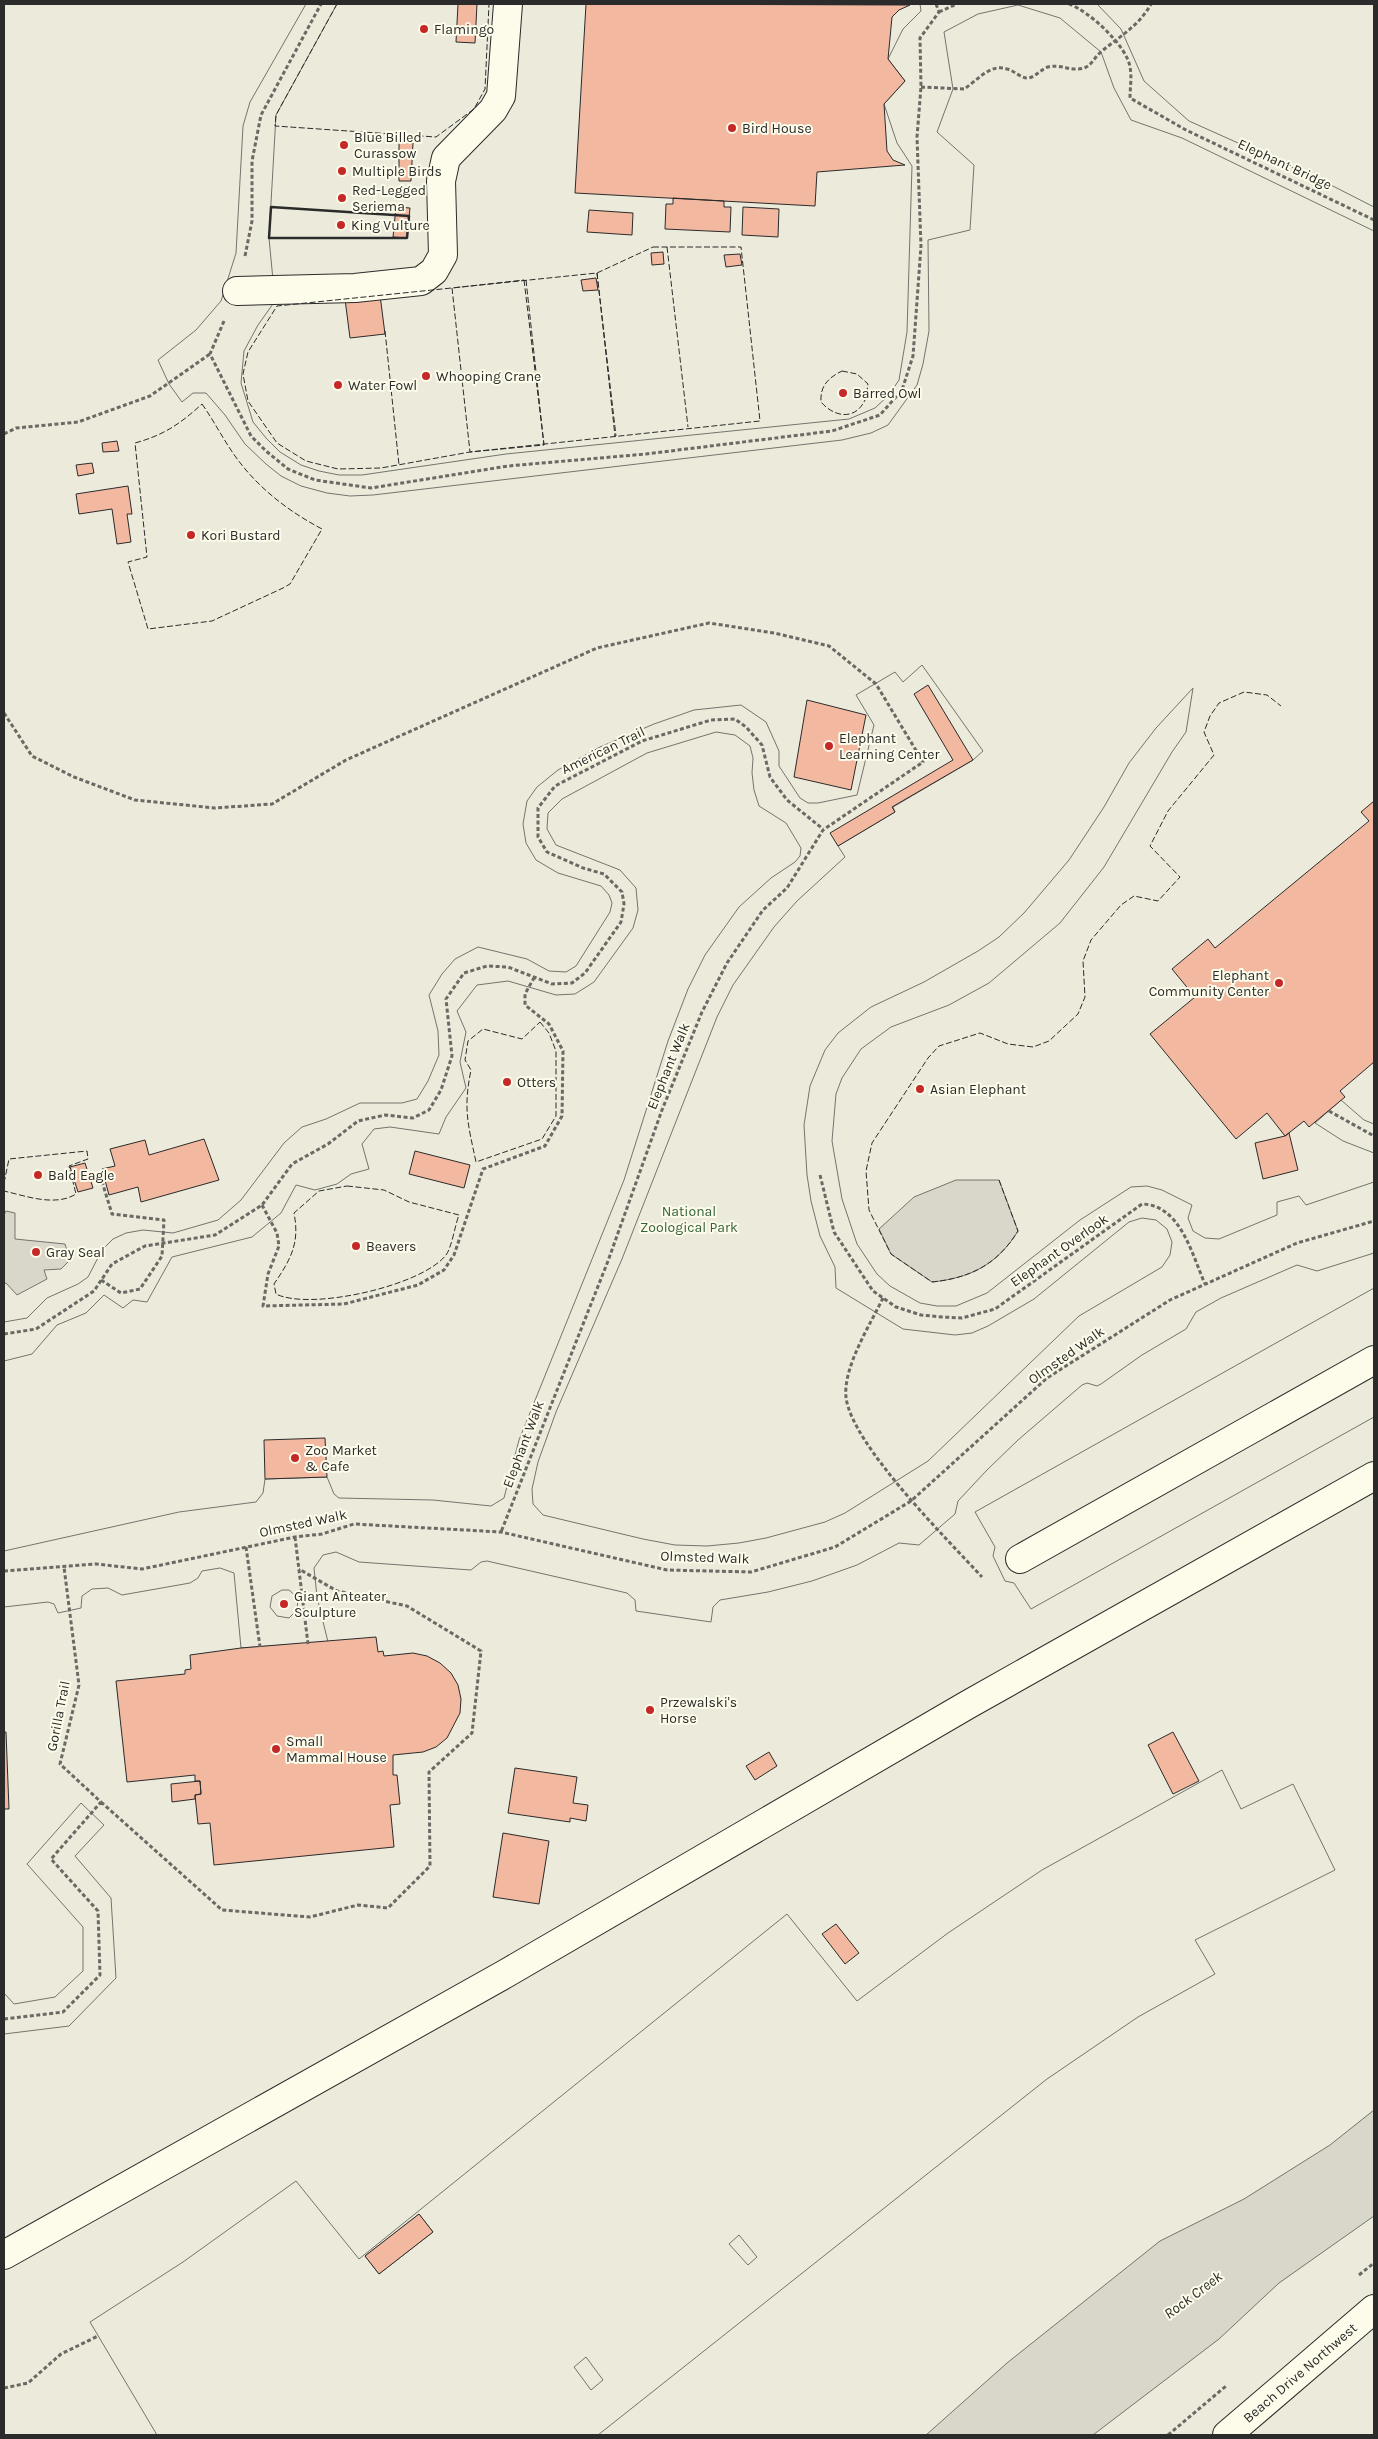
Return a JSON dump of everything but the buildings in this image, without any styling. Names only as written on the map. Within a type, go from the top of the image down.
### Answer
[{"type":"street","points":[[237,291],[355,288],[421,281],[434,271],[444,255],[441,181],[446,158],[493,110],[501,96],[508,4]]},
{"type":"street","points":[[1020,1559],[1374,1360]]},
{"type":"street","points":[[4,2255],[506,1974],[969,1704],[1374,1476]]},
{"type":"street","name":"Beach Drive Northwest","points":[[1226,2435],[1374,2309]]},
{"type":"path","points":[[4,434],[16,428],[78,422],[150,396],[210,354],[237,291],[252,221],[252,161],[261,115],[321,4]]},
{"type":"path","points":[[936,4],[939,12]]},
{"type":"path","points":[[210,354],[251,436],[273,457],[288,469],[315,480],[371,488],[508,466],[646,454],[832,431],[880,415],[902,390],[913,356],[921,246],[917,137],[921,87],[920,38],[939,12],[957,4]]},
{"type":"path","points":[[1069,4],[1107,30],[1116,42]]},
{"type":"path","points":[[921,87],[964,89],[985,72],[996,68],[1007,68],[1026,78],[1048,67],[1064,66],[1077,70],[1088,67],[1101,52],[1116,42],[1143,17],[1151,4]]},
{"type":"path","name":"Elephant Bridge","points":[[1116,42],[1130,65],[1130,98],[1186,130],[1374,220]]},
{"type":"path","name":"Elephant Walk","points":[[4,713],[32,756],[74,777],[135,800],[215,808],[272,804],[346,760],[597,648],[709,623],[774,633],[829,646],[876,684],[923,762],[823,830],[787,888],[763,910],[727,963],[702,1012],[662,1110],[608,1261],[501,1532]]},
{"type":"path","name":"American Trail","points":[[4,1334],[36,1329],[94,1291],[112,1264],[144,1246],[215,1235],[262,1205],[292,1164],[328,1144],[358,1121],[385,1115],[413,1118],[428,1110],[441,1090],[452,1056],[446,999],[464,973],[486,966],[508,967],[552,984],[572,983],[585,973],[620,922],[624,904],[622,892],[604,874],[584,868],[547,852],[538,837],[538,808],[555,786],[642,741],[711,720],[734,719],[746,727],[762,745],[770,777],[787,800],[823,830]]},
{"type":"path","points":[[262,1205],[277,1233],[279,1246],[268,1274],[263,1306],[344,1304],[418,1285],[444,1270],[454,1254],[483,1169],[545,1146],[562,1116],[563,1051],[549,1024],[525,1005],[525,994],[535,976]]},
{"type":"path","points":[[1328,1111],[1374,1136]]},
{"type":"path","points":[[100,1175],[112,1214],[164,1220],[162,1256],[140,1289],[121,1293],[101,1280]]},
{"type":"path","name":"Elephant Overlook","points":[[820,1175],[834,1232],[868,1284],[896,1307],[921,1315],[962,1318],[995,1309],[1142,1204],[1156,1206],[1172,1216],[1179,1225],[1205,1284]]},
{"type":"path","name":"Olmsted Walk","points":[[4,1571],[96,1564],[142,1569],[295,1537],[322,1534],[354,1524],[501,1532],[666,1570],[751,1572],[835,1547],[911,1501],[1047,1378],[1170,1300],[1297,1243],[1374,1221]]},
{"type":"path","points":[[883,1298],[851,1362],[846,1396],[865,1440],[911,1501],[982,1577]]},
{"type":"path","points":[[295,1537],[308,1644]]},
{"type":"path","points":[[246,1547],[260,1647]]},
{"type":"path","name":"Gorilla Trail","points":[[64,1567],[79,1685],[60,1764],[101,1802]]},
{"type":"path","points":[[4,2020],[63,2012],[100,1975],[98,1911],[52,1859],[101,1802],[222,1910],[310,1917],[358,1904],[388,1908],[430,1866],[429,1772],[472,1733],[481,1651],[407,1606],[337,1591],[299,1569]]},
{"type":"path","points":[[4,2388],[28,2383],[61,2354],[98,2336]]},
{"type":"green space","name":"National Zoological Park","points":[[4,4],[1374,4],[1374,2435],[4,2435]]},
{"type":"shaded area","points":[[306,4],[337,4],[276,115],[269,238],[275,301],[258,325],[244,351],[241,383],[253,422],[266,438],[280,452],[301,465],[319,471],[339,475],[362,475],[506,454],[849,419],[875,408],[889,395],[899,380],[907,332],[912,166],[897,143],[884,104],[905,81],[888,59],[903,29],[921,11],[920,4],[1097,4],[1121,29],[1144,81],[1189,121],[1325,182],[1374,207],[1374,231],[1182,138],[1131,120],[1114,88],[1101,52],[1060,18],[1018,5],[978,14],[944,32],[953,89],[937,132],[974,165],[970,230],[928,240],[929,331],[923,364],[917,385],[888,425],[871,433],[842,440],[373,495],[350,496],[327,493],[301,486],[281,476],[266,464],[245,444],[225,415],[206,393],[193,393],[182,402],[169,384],[158,360],[196,330],[221,301],[236,253],[243,126],[250,102]]},
{"type":"shaded area","points":[[922,665],[983,751],[973,760],[893,807],[895,812],[838,846],[845,857],[797,901],[774,927],[733,985],[717,1017],[622,1259],[556,1412],[538,1462],[532,1489],[533,1504],[543,1515],[675,1545],[707,1546],[739,1543],[766,1538],[825,1522],[845,1513],[928,1461],[1079,1316],[1162,1267],[1170,1255],[1172,1242],[1167,1229],[1156,1220],[1142,1218],[1129,1222],[1034,1299],[988,1326],[972,1333],[955,1335],[903,1329],[836,1288],[835,1267],[820,1236],[811,1201],[807,1175],[804,1125],[810,1086],[825,1050],[838,1033],[871,1007],[924,982],[978,951],[999,937],[1024,913],[1069,860],[1104,807],[1129,763],[1156,728],[1193,688],[1186,732],[1172,752],[1104,867],[1060,923],[989,983],[949,1005],[891,1027],[861,1049],[842,1078],[836,1094],[832,1141],[842,1199],[857,1244],[877,1274],[890,1286],[920,1303],[937,1306],[956,1306],[987,1293],[1080,1220],[1131,1187],[1147,1186],[1162,1190],[1192,1205],[1188,1218],[1193,1231],[1205,1238],[1219,1239],[1277,1215],[1277,1202],[1299,1196],[1306,1205],[1374,1182],[1374,1253],[1317,1271],[1297,1265],[1221,1298],[1196,1312],[1186,1329],[1142,1355],[1101,1384],[1097,1386],[1087,1383],[1082,1385],[1018,1440],[987,1470],[958,1501],[955,1514],[919,1545],[899,1543],[857,1565],[812,1581],[768,1592],[720,1600],[713,1607],[711,1622],[636,1611],[635,1600],[627,1593],[487,1561],[481,1562],[471,1570],[359,1562],[336,1552],[323,1555],[314,1568],[317,1597],[328,1642],[241,1648],[234,1573],[220,1568],[202,1571],[198,1578],[190,1583],[122,1595],[108,1588],[92,1589],[82,1596],[81,1608],[58,1613],[54,1604],[48,1602],[4,1607],[4,1551],[179,1512],[256,1502],[263,1493],[265,1479],[327,1477],[334,1494],[339,1498],[433,1500],[491,1506],[504,1498],[519,1440],[624,1180],[668,1041],[688,989],[705,955],[739,907],[771,878],[795,862],[800,856],[801,848],[786,823],[759,806],[754,790],[753,758],[750,746],[735,735],[716,732],[647,753],[562,799],[548,813],[547,829],[556,845],[620,870],[636,888],[638,910],[633,928],[594,982],[575,994],[556,995],[508,981],[477,985],[457,1011],[466,1032],[460,1062],[466,1088],[446,1117],[439,1134],[390,1127],[374,1129],[362,1144],[369,1169],[351,1174],[337,1184],[315,1190],[296,1185],[281,1213],[252,1237],[172,1257],[147,1302],[133,1300],[123,1308],[104,1295],[86,1313],[57,1325],[32,1354],[4,1361],[4,1322],[27,1318],[47,1298],[78,1284],[88,1277],[102,1250],[113,1239],[126,1233],[143,1230],[173,1233],[218,1220],[241,1200],[284,1143],[302,1127],[326,1119],[360,1103],[402,1103],[417,1099],[428,1081],[439,1055],[438,1031],[429,995],[442,974],[455,959],[478,947],[527,959],[549,971],[566,972],[576,966],[610,912],[612,903],[609,895],[601,886],[558,873],[536,860],[526,843],[523,824],[527,801],[537,787],[558,770],[600,747],[654,724],[694,710],[741,705],[766,722],[779,751],[779,766],[800,798],[808,803],[818,803],[857,795],[874,725],[856,695],[895,672],[903,682]],"holes":[[[282,1590],[289,1590],[298,1598],[297,1610],[289,1618],[277,1616],[270,1607],[272,1596]]]},
{"type":"shaded area","points":[[1341,1100],[1364,1120],[1374,1124],[1374,1153],[1343,1141],[1315,1123]]},
{"type":"shaded area","points":[[1374,1288],[1374,1417],[1031,1609],[1014,1583],[1005,1581],[993,1556],[995,1547],[975,1512]]},
{"type":"shaded area","points":[[1222,1770],[1241,1809],[1293,1784],[1335,1870],[1195,1940],[1215,1974],[1138,2017],[1047,2079],[598,2435],[157,2435],[90,2322],[183,2262],[296,2181],[359,2259],[787,1914],[857,2001],[948,1933],[1042,1870]],"holes":[[[419,2214],[433,2232],[379,2274],[365,2256]],[[739,2235],[757,2257],[748,2265],[729,2244]],[[586,2357],[603,2380],[591,2390],[574,2367]]]},
{"type":"shaded area","points":[[81,1803],[104,1825],[75,1856],[111,1898],[116,1978],[69,2026],[4,2034],[4,1993],[14,2004],[55,1997],[83,1971],[83,1927],[27,1864]]},
{"type":"water","points":[[956,1180],[999,1180],[1018,1231],[1001,1253],[981,1268],[959,1277],[932,1282],[891,1254],[879,1229],[914,1197]]},
{"type":"water","name":"Gray Seal","points":[[6,1211],[15,1213],[15,1239],[65,1244],[70,1260],[61,1269],[44,1270],[47,1279],[17,1295],[6,1283],[4,1284],[4,1215]]},
{"type":"water","name":"Rock Creek","points":[[1374,2110],[1374,2216],[1279,2283],[1219,2339],[1093,2435],[926,2435],[1007,2363],[1160,2241],[1244,2199],[1330,2145]]},
{"type":"fence","points":[[337,4],[276,115],[275,126],[436,137],[474,109],[485,89],[489,4]]},
{"type":"fence","points":[[653,247],[741,247],[760,421],[470,452],[381,468],[338,469],[306,461],[277,443],[248,401],[243,374],[248,352],[277,306],[597,273],[653,247]]},
{"type":"fence","points":[[667,247],[688,427]]},
{"type":"fence","points":[[597,273],[616,436]]},
{"type":"fence","points":[[597,273],[614,436]]},
{"type":"fence","points":[[524,280],[544,445],[470,452],[452,288],[524,280]]},
{"type":"fence","points":[[526,280],[544,445]]},
{"type":"fence","points":[[385,331],[399,465]]},
{"type":"fence","points":[[842,371],[857,374],[868,384],[867,394],[861,407],[850,414],[832,411],[821,402],[822,391],[826,383],[842,371]]},
{"type":"fence","points":[[202,404],[244,468],[274,498],[322,529],[290,584],[212,621],[148,629],[128,562],[147,557],[135,443],[171,428],[202,404]]},
{"type":"fence","points":[[999,1180],[1018,1231],[1010,1243],[992,1261],[959,1277],[932,1282],[891,1254],[869,1210],[866,1171],[872,1143],[928,1058],[939,1046],[980,1033],[1008,1044],[1033,1047],[1049,1041],[1078,1014],[1085,997],[1083,961],[1091,940],[1121,905],[1134,896],[1158,901],[1180,877],[1150,846],[1168,811],[1214,755],[1204,732],[1210,716],[1219,703],[1244,692],[1267,695],[1281,706]]},
{"type":"fence","points":[[540,1022],[549,1033],[556,1051],[556,1116],[542,1139],[476,1162],[467,1106],[471,1070],[465,1060],[468,1041],[483,1029],[522,1039],[540,1022]]},
{"type":"fence","points":[[4,1183],[9,1159],[87,1151],[88,1159],[69,1166],[76,1194],[68,1198],[59,1200],[40,1199],[4,1191]]},
{"type":"fence","points":[[347,1186],[384,1190],[409,1202],[459,1215],[446,1255],[433,1266],[414,1277],[365,1292],[314,1299],[292,1298],[276,1294],[274,1284],[285,1267],[295,1242],[296,1224],[294,1213],[319,1191],[347,1186]]},
{"type":"wall","points":[[271,207],[409,216],[407,238],[269,238],[271,207]]},
{"type":"place","name":"Flamingo","points":[[424,29]]},
{"type":"place","name":"Bird House","points":[[732,128]]},
{"type":"place","name":"Blue Billed Curassow","points":[[344,145]]},
{"type":"place","name":"Multiple Birds","points":[[342,171]]},
{"type":"place","name":"Red-Legged Seriema","points":[[342,198]]},
{"type":"place","name":"King Vulture","points":[[341,225]]},
{"type":"place","name":"Whooping Crane","points":[[426,376]]},
{"type":"place","name":"Water Fowl","points":[[338,385]]},
{"type":"place","name":"Barred Owl","points":[[843,393]]},
{"type":"place","name":"Kori Bustard","points":[[191,535]]},
{"type":"place","name":"Elephant Learning Center","points":[[829,746]]},
{"type":"place","name":"Elephant Community Center","points":[[1279,983]]},
{"type":"place","name":"Otters","points":[[507,1082]]},
{"type":"place","name":"Asian Elephant","points":[[920,1089]]},
{"type":"place","name":"Bald Eagle","points":[[38,1175]]},
{"type":"place","name":"Beavers","points":[[356,1246]]},
{"type":"place","name":"Gray Seal","points":[[36,1252]]},
{"type":"place","name":"Zoo Market & Cafe","points":[[295,1458]]},
{"type":"place","name":"Giant Anteater Sculpture","points":[[284,1604]]},
{"type":"place","name":"Przewalski's Horse","points":[[650,1710]]},
{"type":"place","name":"Small Mammal House","points":[[276,1749]]}]
